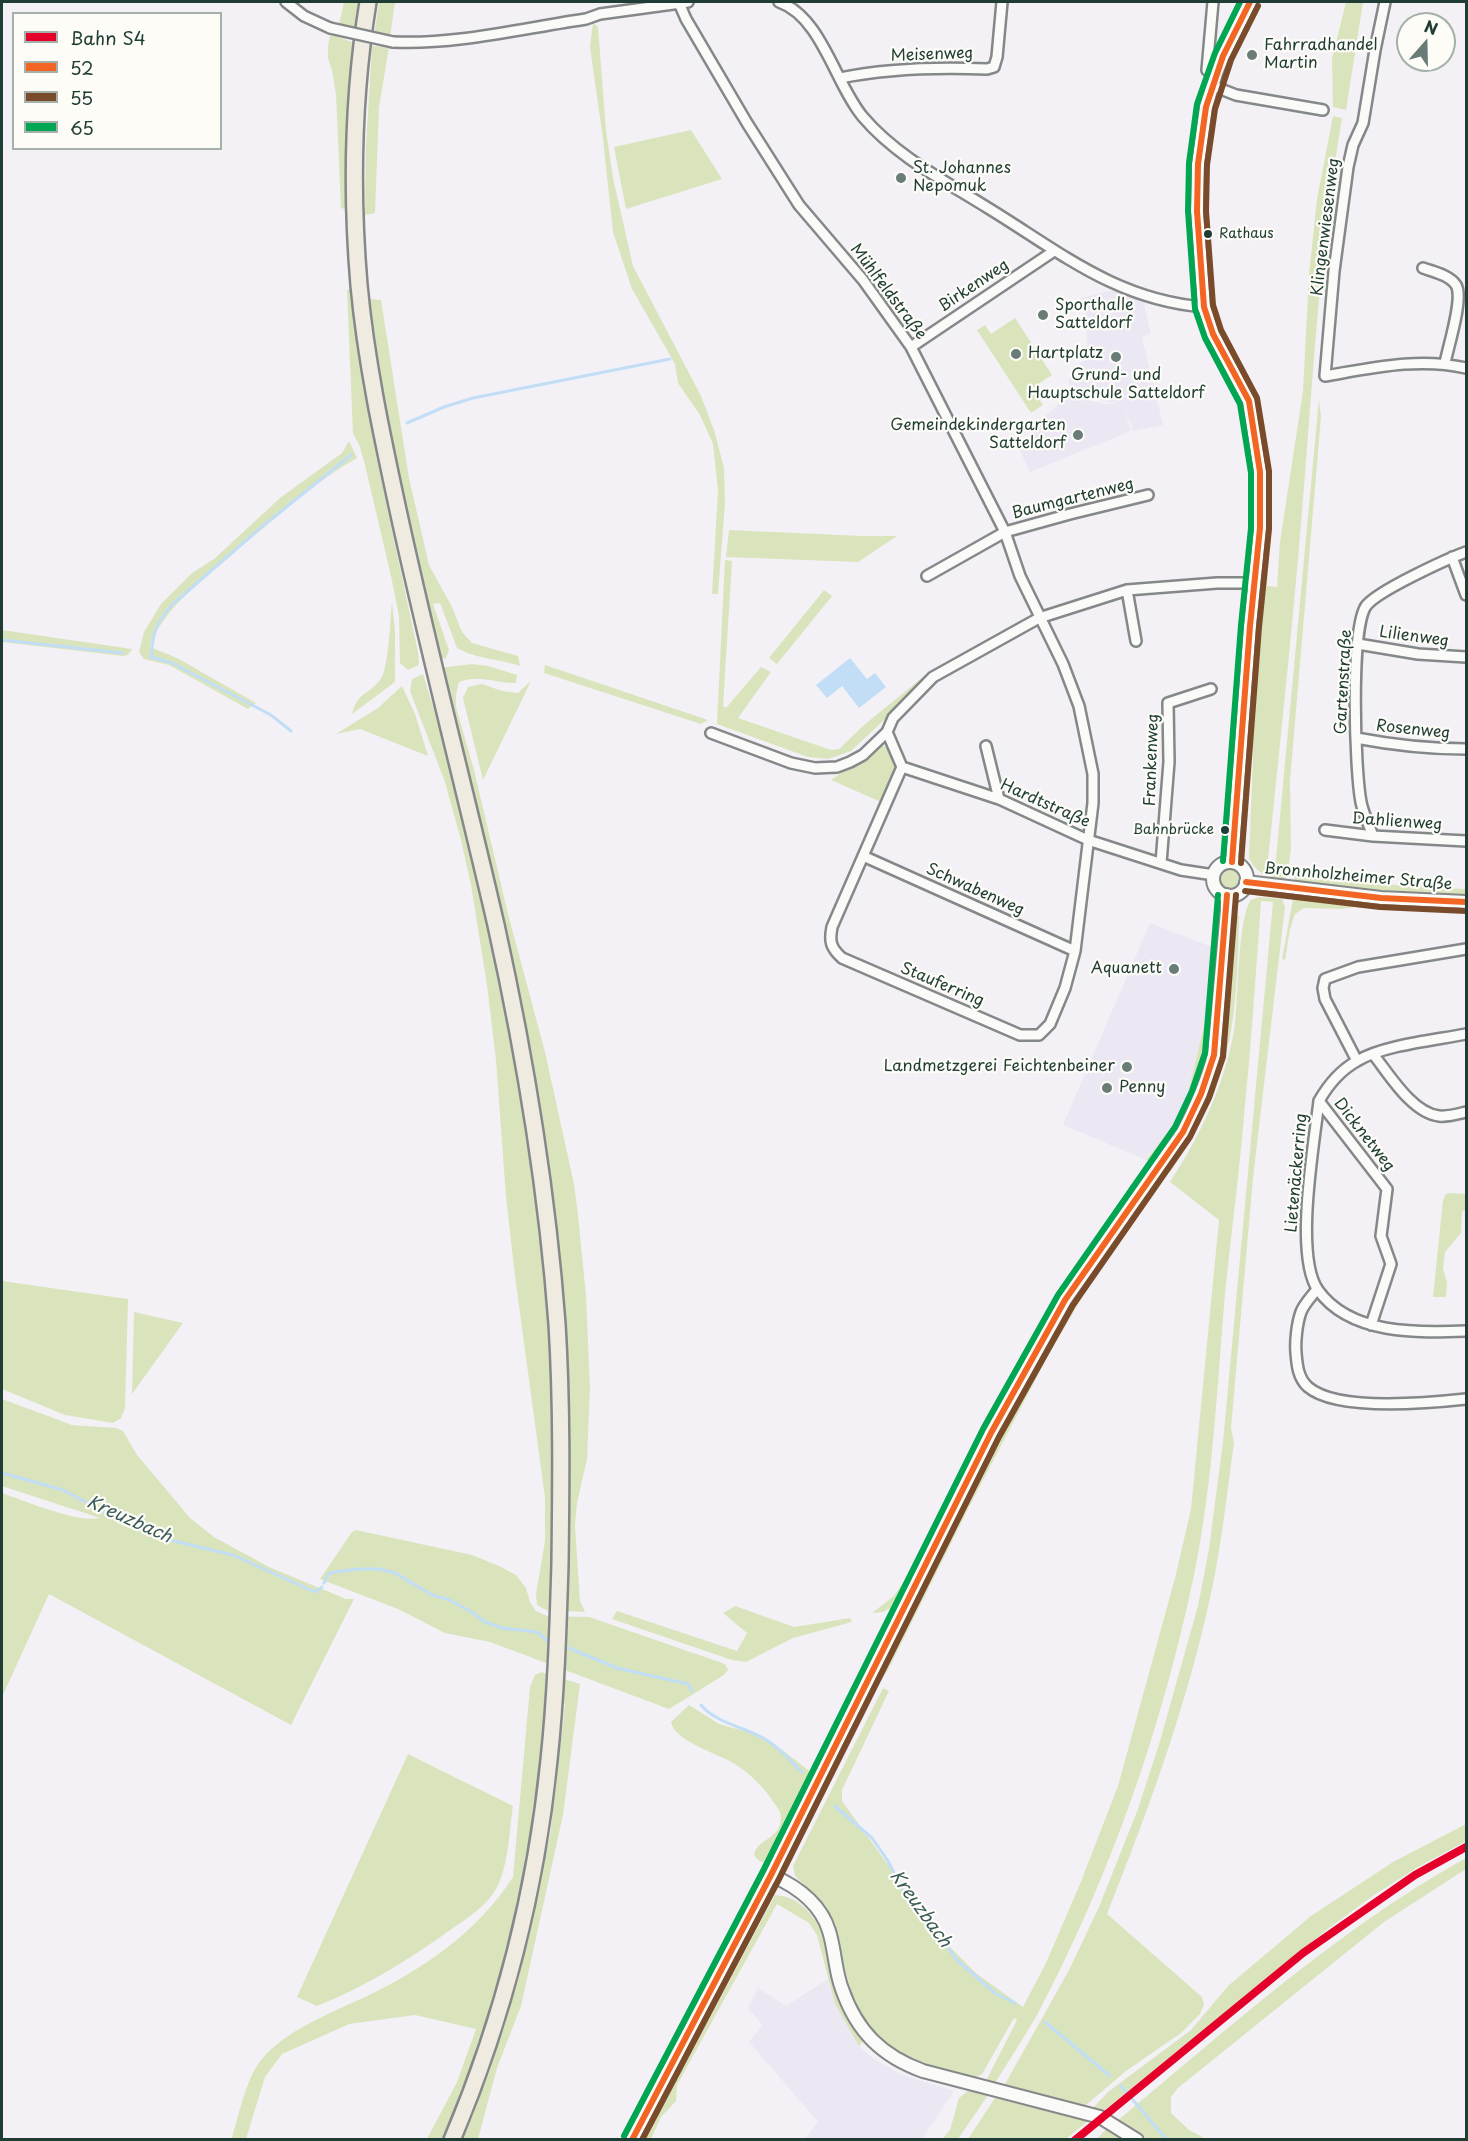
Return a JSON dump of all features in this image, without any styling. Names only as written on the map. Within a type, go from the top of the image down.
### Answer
[{"type":"main road","points":[[368,2],[358,88],[355,154],[355,220],[359,286],[367,351],[381,430],[426,639],[495,924],[521,1046],[544,1191],[557,1327],[561,1428],[559,1598],[553,1719],[545,1798],[536,1855],[517,1945],[492,2033],[452,2139]]},
{"type":"street","points":[[286,2],[304,16],[330,28],[393,42],[416,43],[458,39],[683,2]]},
{"type":"street","name":"Mühlfeldstraße","points":[[683,2],[686,19],[747,123],[800,205],[863,280],[911,347],[1005,532],[1020,576],[1063,664],[1078,706],[1093,774],[1093,803],[1088,840]]},
{"type":"street","points":[[783,2],[797,11],[810,26],[862,116],[895,148],[1054,251],[1105,280],[1149,298],[1180,305],[1204,307]]},
{"type":"street","name":"Meisenweg","points":[[840,78],[894,70],[994,67],[1002,2]]},
{"type":"street","points":[[1213,2],[1207,70],[1215,79],[1236,95],[1323,110]]},
{"type":"street","points":[[1232,862],[1261,498],[1260,472],[1249,401],[1213,334],[1204,307],[1197,211],[1197,164],[1206,107],[1215,79],[1223,56],[1250,2]]},
{"type":"street","name":"Klingenwiesenweg","points":[[1385,2],[1364,123],[1353,145],[1348,167],[1334,271],[1325,376],[1407,363],[1445,363]]},
{"type":"street","name":"Birkenweg","points":[[911,347],[1054,251]]},
{"type":"street","points":[[1423,268],[1444,275],[1456,285],[1459,297],[1445,363],[1467,368]]},
{"type":"street","name":"Baumgartenweg","points":[[927,576],[1005,532],[1148,495]]},
{"type":"street","name":"Gartenstraße","points":[[1373,836],[1362,805],[1356,769],[1358,644],[1366,606],[1390,588],[1452,557],[1467,552]]},
{"type":"street","points":[[1452,557],[1467,595]]},
{"type":"street","points":[[711,733],[791,763],[815,768],[837,766],[863,755],[887,732],[893,718],[933,677],[1039,618],[1127,590],[1216,583],[1254,583]]},
{"type":"street","points":[[1127,590],[1136,641]]},
{"type":"street","name":"Lilienweg","points":[[1358,644],[1418,654],[1467,657]]},
{"type":"street","name":"Frankenweg","points":[[1161,864],[1169,762],[1168,703],[1211,689]]},
{"type":"street","points":[[887,732],[902,767]]},
{"type":"street","name":"Rosenweg","points":[[1356,738],[1432,749],[1467,749]]},
{"type":"street","points":[[986,746],[999,799]]},
{"type":"street","name":"Hardtstraße","points":[[902,767],[999,799],[1088,840],[1181,870],[1214,875]]},
{"type":"street","name":"Stauferring","points":[[902,767],[831,927],[829,938],[832,949],[842,958],[1020,1035],[1039,1035],[1050,1024],[1065,988],[1075,951],[1088,840]]},
{"type":"street","name":"Dahlienweg","points":[[1325,830],[1373,836],[1467,841]]},
{"type":"street","name":"Schwabenweg","points":[[863,856],[1075,951]]},
{"type":"street","points":[[1232,862],[1245,870],[1246,882],[1238,894],[1227,895],[1215,887],[1214,875],[1222,864],[1232,862]]},
{"type":"street","name":"Bronnholzheimer Straße","points":[[1246,882],[1261,886],[1381,898],[1467,902]]},
{"type":"street","points":[[632,2139],[771,1875],[991,1433],[1065,1300],[1183,1132],[1203,1088],[1214,1055],[1227,895]]},
{"type":"street","points":[[1357,1061],[1326,999],[1323,988],[1325,979],[1358,967],[1467,950]]},
{"type":"street","name":"Lietenäckerring","points":[[1467,1034],[1373,1054],[1357,1061],[1326,1089],[1319,1101],[1305,1233],[1307,1255],[1317,1289],[1338,1310],[1371,1324],[1400,1330],[1432,1333],[1467,1331]]},
{"type":"street","points":[[1373,1054],[1415,1106],[1428,1114],[1441,1117],[1467,1112]]},
{"type":"street","name":"Dicknetweg","points":[[1319,1101],[1387,1189],[1381,1236],[1391,1264],[1371,1324]]},
{"type":"street","points":[[1317,1289],[1301,1311],[1296,1347],[1299,1376],[1309,1388],[1346,1401],[1375,1404],[1429,1403],[1467,1399]]},
{"type":"street","points":[[771,1875],[796,1888],[821,1915],[829,1930],[841,1988],[851,2011],[879,2048],[905,2064],[923,2071],[1100,2117],[1137,2139]]},
{"type":"shaded area","name":"Grund- und Hauptschule Satteldorf","points":[[1116,289],[1143,299],[1151,334],[1142,337],[1163,425],[1133,431],[1123,403],[1131,431],[1030,472],[1017,445],[1033,438],[1030,429],[1069,395],[1104,404],[1120,403],[1070,392],[1069,381],[1071,370],[1085,360],[1088,353],[1085,312],[1081,298]]},
{"type":"shaded area","points":[[1150,923],[1212,947],[1210,1000],[1186,1101],[1172,1127],[1146,1160],[1063,1125]]},
{"type":"shaded area","points":[[828,1979],[835,2004],[859,2046],[871,2057],[900,2074],[954,2091],[922,2139],[805,2139],[818,2122],[749,2042],[762,2025],[748,2008],[758,1988],[786,2006]]},
{"type":"green space","points":[[344,2],[362,2],[358,33],[339,25]]},
{"type":"green space","points":[[379,2],[395,2],[390,37],[374,36]]},
{"type":"green space","points":[[1346,2],[1363,2],[1346,110],[1333,107],[1332,59]]},
{"type":"green space","points":[[593,23],[598,27],[606,130],[613,178],[633,266],[701,396],[714,430],[724,468],[725,502],[718,594],[712,594],[718,490],[713,444],[700,415],[678,383],[675,364],[632,289],[613,232],[590,47]]},
{"type":"green space","points":[[333,35],[357,44],[351,211],[341,208],[336,94],[328,58],[330,36]]},
{"type":"green space","points":[[372,46],[389,47],[379,107],[375,213],[365,215],[366,145]]},
{"type":"green space","points":[[1333,116],[1342,118],[1323,256],[1296,583],[1267,870],[1275,870],[1319,399],[1321,417],[1290,781],[1291,849],[1287,877],[1284,880],[1263,874],[1255,868],[1249,858],[1253,757],[1250,722],[1266,535],[1270,535],[1267,586],[1277,587],[1280,542],[1303,391],[1309,275],[1317,199]]},
{"type":"green space","points":[[691,130],[722,179],[626,209],[614,147]]},
{"type":"green space","points":[[356,287],[366,394],[377,460],[418,652],[419,665],[408,670],[400,663],[399,616],[391,576],[365,465],[359,444],[353,434],[347,290]]},
{"type":"green space","points":[[370,299],[381,300],[409,478],[429,565],[452,607],[462,632],[472,643],[518,656],[520,666],[473,655],[457,648],[440,603],[433,604],[449,650],[446,658],[439,660],[432,643],[387,425]]},
{"type":"green space","name":"Hartplatz","points":[[1015,318],[1052,375],[1032,388],[1043,405],[1031,413],[977,330],[985,325],[991,334]]},
{"type":"green space","points":[[349,441],[357,458],[328,476],[301,497],[202,580],[173,609],[153,637],[150,647],[177,658],[256,703],[248,709],[169,665],[144,659],[139,652],[144,632],[161,604],[192,573],[214,559],[280,498],[342,453]]},
{"type":"green space","points":[[729,530],[897,536],[858,562],[726,557]]},
{"type":"green space","points":[[725,560],[732,561],[723,706],[726,708],[761,667],[771,672],[738,718],[831,750],[839,749],[864,725],[923,677],[927,680],[851,751],[828,759],[808,757],[717,724]]},
{"type":"green space","points":[[824,590],[832,596],[777,664],[769,658]]},
{"type":"green space","points":[[392,602],[395,631],[395,682],[352,714],[360,697],[376,685],[383,674]]},
{"type":"green space","points":[[2,630],[132,649],[128,655],[123,656],[2,642]]},
{"type":"green space","points":[[472,664],[488,666],[517,675],[516,683],[481,679],[459,682],[456,707],[545,1052],[574,1184],[586,1296],[590,1388],[587,1459],[577,1503],[575,1526],[580,1601],[585,1612],[567,1611],[568,1490],[550,1199],[439,668]]},
{"type":"green space","points":[[545,665],[708,720],[701,724],[544,673]]},
{"type":"green space","points":[[423,674],[444,743],[500,981],[539,1219],[554,1411],[553,1570],[548,1611],[537,1605],[536,1594],[545,1541],[545,1498],[506,1197],[496,1060],[487,985],[471,885],[461,840],[445,782],[410,691],[412,679]]},
{"type":"green space","points":[[531,681],[483,780],[463,698],[468,687],[482,684],[502,691],[518,693]]},
{"type":"green space","points":[[402,686],[415,714],[428,756],[360,729],[336,734],[378,708]]},
{"type":"green space","points":[[881,745],[890,749],[897,762],[881,802],[831,780]]},
{"type":"green space","points":[[1230,869],[1237,872],[1240,879],[1237,886],[1230,889],[1223,886],[1220,879],[1223,872]]},
{"type":"green space","points":[[1294,873],[1380,884],[1466,889],[1466,895],[1305,886],[1295,881]]},
{"type":"green space","points":[[1260,897],[1282,899],[1285,907],[1253,1178],[1231,1428],[1234,1443],[1220,1541],[1206,1618],[1169,1747],[1107,1914],[1202,1997],[1204,2004],[1200,2014],[1181,2033],[1126,2071],[1086,2105],[1078,2106],[1004,2086],[1069,1970],[1099,1907],[1138,1809],[1160,1741],[1198,1606],[1209,1549],[1223,1442],[1273,902],[1261,901],[1247,1089],[1225,1294],[1210,1470],[1194,1575],[1181,1632],[1150,1745],[1131,1801],[1088,1910],[1037,2015],[995,2083],[986,2081],[1017,2020],[1014,2018],[982,2074],[972,2079],[908,2062],[883,2045],[855,2006],[833,1925],[815,1896],[795,1876],[793,1866],[883,1688],[889,1691],[842,1790],[842,1801],[941,1938],[977,1974],[1023,2007],[1046,1963],[1118,1786],[1175,1578],[1191,1509],[1219,1220],[1170,1182],[1201,1129],[1224,1071],[1236,1018],[1243,924],[1251,900]]},
{"type":"green space","points":[[1293,899],[1416,906],[1416,911],[1356,907],[1304,908],[1295,914],[1285,960],[1282,959]]},
{"type":"green space","points":[[1239,915],[1236,991],[1228,1048],[1206,1107],[1170,1172],[1170,1161],[1218,1057],[1226,1013],[1234,917]]},
{"type":"green space","points":[[1209,1005],[1211,1024],[1209,1044],[1196,1087],[1165,1146],[1154,1162],[1146,1160],[1172,1127],[1186,1101]]},
{"type":"green space","points":[[1146,1166],[1152,1170],[1020,1371],[1014,1376],[1057,1298]]},
{"type":"green space","points":[[1161,1171],[1163,1179],[1098,1271],[1051,1350],[790,1857],[791,1850],[822,1786],[1020,1395],[1076,1297]]},
{"type":"green space","points":[[1449,1193],[1466,1194],[1466,1209],[1462,1212],[1461,1233],[1445,1252],[1443,1269],[1447,1282],[1446,1297],[1433,1297],[1443,1200]]},
{"type":"green space","points":[[2,1281],[128,1299],[125,1408],[121,1418],[113,1423],[65,1415],[2,1389]]},
{"type":"green space","points":[[134,1312],[183,1323],[132,1394]]},
{"type":"green space","points":[[1010,1383],[1012,1391],[901,1602],[883,1612],[872,1613],[894,1596],[904,1581]]},
{"type":"green space","points":[[2,1399],[72,1425],[116,1428],[123,1431],[137,1455],[190,1518],[214,1537],[269,1567],[346,1599],[354,1599],[291,1725],[49,1594],[2,1697],[2,1493],[65,1514],[90,1519],[100,1518],[2,1486]]},
{"type":"green space","points":[[356,1530],[472,1555],[516,1575],[526,1588],[530,1602],[536,1611],[547,1616],[589,1617],[725,1664],[728,1670],[724,1675],[669,1709],[490,1642],[445,1633],[398,1609],[320,1579],[352,1532]]},
{"type":"green space","points":[[735,1606],[794,1627],[850,1618],[852,1622],[793,1638],[746,1662],[732,1660],[612,1619],[617,1611],[737,1651],[747,1633],[723,1613]]},
{"type":"green space","points":[[542,1672],[580,1684],[563,1815],[521,2006],[497,2068],[478,2139],[461,2139],[507,2008],[525,1948],[550,1835],[565,1704],[546,1701],[544,1749],[538,1797],[507,1959],[484,2034],[442,2139],[427,2139],[457,2082],[476,2029],[415,2015],[349,2024],[282,2054],[265,2077],[246,2139],[231,2140],[256,2067],[272,2049],[295,2031],[385,1987],[447,1948],[483,1916],[513,1877],[530,1687],[535,1675]]},
{"type":"green space","points":[[689,1705],[719,1724],[751,1733],[781,1749],[813,1774],[769,1861],[760,1861],[754,1854],[756,1849],[778,1829],[781,1818],[779,1810],[761,1786],[746,1772],[728,1760],[688,1741],[674,1729],[671,1722]]},
{"type":"green space","points":[[408,1754],[513,1806],[501,1878],[493,1893],[472,1915],[371,1981],[317,2006],[297,1997]]},
{"type":"green space","points":[[1466,1824],[1466,1841],[1418,1867],[1374,1895],[1329,1928],[1101,2113],[1092,2109],[1108,2092],[1191,2030],[1228,1986],[1311,1916],[1393,1862]]},
{"type":"green space","points":[[1466,1858],[1466,1869],[1384,1922],[1178,2088],[1171,2097],[1171,2113],[1189,2130],[1206,2139],[1148,2139],[1117,2121],[1285,1981],[1373,1916]]},
{"type":"green space","points":[[775,1895],[793,1899],[806,1909],[817,1923],[826,1939],[852,2023],[864,2040],[859,2046],[835,2004],[817,1935],[809,1923],[777,1904],[677,2085],[676,2101],[661,2117],[651,2139],[645,2140]]},
{"type":"green space","points":[[968,2091],[988,2095],[958,2139],[942,2139],[950,2130],[959,2098]]},
{"type":"green space","points":[[995,2098],[1088,2121],[1066,2139],[968,2139]]},
{"type":"green space","points":[[1107,2128],[1123,2139],[1097,2139]]},
{"type":"water","points":[[850,658],[867,679],[875,673],[886,687],[859,708],[842,686],[827,698],[816,685]]},
{"type":"waterway","points":[[407,423],[444,407],[473,398],[670,359]]},
{"type":"waterway","points":[[291,731],[271,715],[172,663],[151,657],[153,641],[156,628],[173,604],[258,530],[351,455]]},
{"type":"waterway","points":[[2,640],[123,653]]},
{"type":"waterway","name":"Kreuzbach","points":[[2,1473],[63,1490],[129,1525],[161,1538],[233,1555],[315,1592],[322,1587]]},
{"type":"waterway","name":"Kreuzbach","points":[[324,1583],[329,1573],[358,1569],[379,1569],[395,1573],[432,1595],[450,1600],[485,1622],[502,1628],[537,1632],[549,1642]]},
{"type":"waterway","name":"Kreuzbach","points":[[569,1648],[617,1668],[688,1684],[692,1691]]},
{"type":"waterway","name":"Kreuzbach","points":[[701,1705],[714,1716],[768,1741],[802,1772]]},
{"type":"waterway","name":"Kreuzbach","points":[[835,1806],[872,1838],[888,1861],[902,1888],[958,1961],[995,1993],[1015,2003]]},
{"type":"waterway","name":"Kreuzbach","points":[[1045,2022],[1110,2076]]},
{"type":"waterway","name":"Kreuzbach","points":[[1121,2086],[1167,2140]]},
{"type":"rail line","name":"S4","points":[[1075,2140],[1303,1953],[1415,1875],[1466,1847]]},
{"type":"transit line","name":"65","points":[[1223,861],[1241,625],[1251,528],[1251,473],[1240,404],[1205,338],[1195,309],[1188,211],[1189,163],[1197,104],[1215,53],[1240,2]]},
{"type":"transit line","name":"52","points":[[1232,862],[1260,528],[1260,472],[1249,401],[1213,334],[1204,307],[1197,211],[1198,164],[1206,107],[1223,56],[1250,2]]},
{"type":"transit line","name":"55","points":[[1241,863],[1269,529],[1269,471],[1257,398],[1221,330],[1213,305],[1206,211],[1207,165],[1215,109],[1231,60],[1258,6]]},
{"type":"transit line","name":"52","points":[[1246,882],[1381,898],[1466,902]]},
{"type":"transit line","name":"55","points":[[1245,891],[1380,907],[1466,911]]},
{"type":"transit line","name":"65","points":[[624,2136],[763,1871],[983,1429],[1058,1295],[1175,1127],[1192,1091],[1205,1053],[1218,895]]},
{"type":"transit line","name":"52","points":[[632,2140],[771,1875],[991,1433],[1065,1300],[1183,1132],[1201,1094],[1214,1055],[1227,895]]},
{"type":"transit line","name":"55","points":[[642,2140],[779,1879],[999,1437],[1073,1305],[1190,1137],[1209,1098],[1223,1057],[1236,895]]},
{"type":"place","name":"Fahrradhandel Martin","points":[[1252,55]]},
{"type":"place","name":"St. Johannes Nepomuk","points":[[901,178]]},
{"type":"place","name":"Rathaus","points":[[1208,234]]},
{"type":"place","name":"Sporthalle Satteldorf","points":[[1043,315]]},
{"type":"place","name":"Hartplatz","points":[[1016,354]]},
{"type":"place","name":"Grund- und Hauptschule Satteldorf","points":[[1116,357]]},
{"type":"place","name":"Gemeindekindergarten Satteldorf","points":[[1078,435]]},
{"type":"place","name":"Bahnbrücke","points":[[1225,830]]},
{"type":"place","name":"Aquanett","points":[[1174,969]]},
{"type":"place","name":"Landmetzgerei Feichtenbeiner","points":[[1127,1067]]},
{"type":"place","name":"Penny","points":[[1107,1088]]}]
